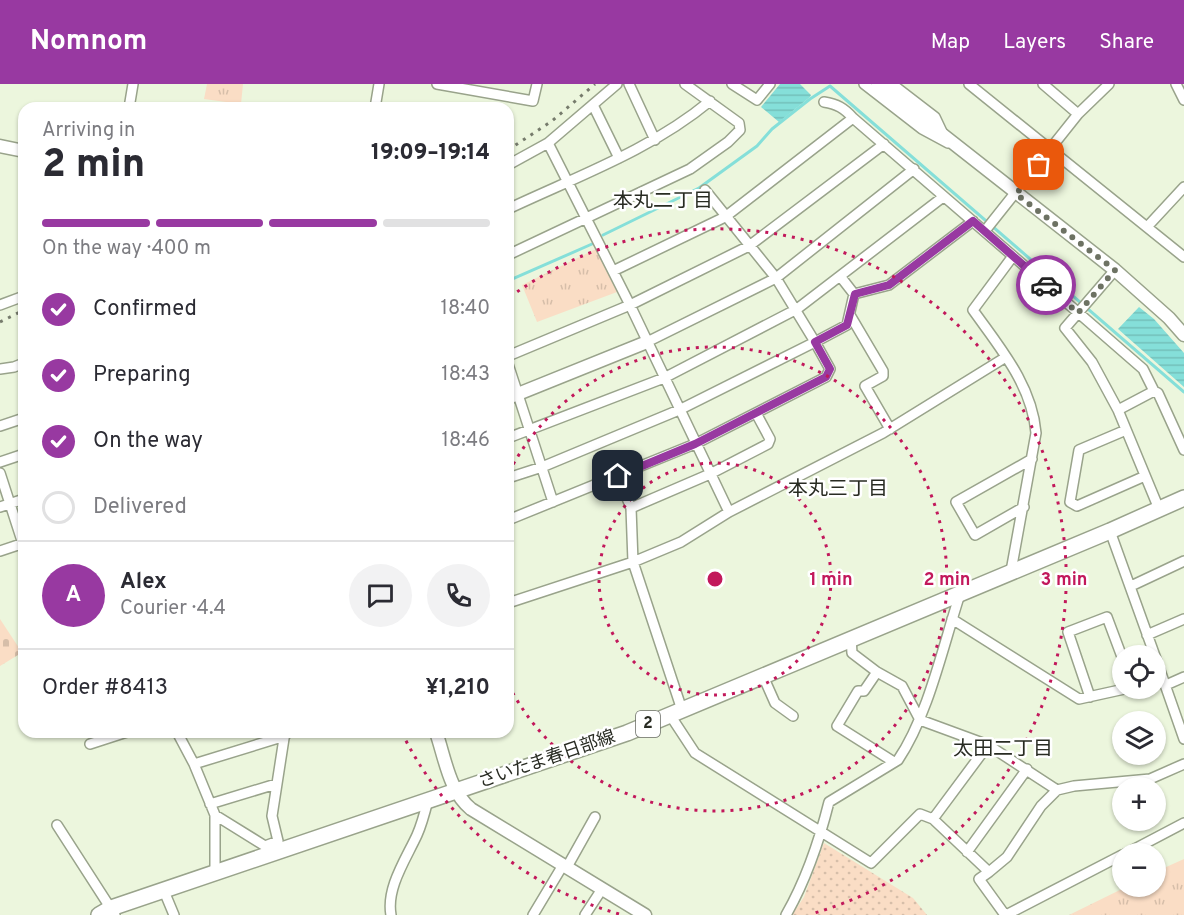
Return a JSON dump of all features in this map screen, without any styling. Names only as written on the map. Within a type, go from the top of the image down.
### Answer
[{"type":"main road","name":"さいたま春日部線","points":[[109,913],[215,873],[627,733],[1184,498]]},
{"type":"street","points":[[130,102],[133,84]]},
{"type":"street","points":[[376,102],[379,84]]},
{"type":"street","points":[[437,84],[532,101],[537,84]]},
{"type":"street","points":[[514,162],[548,143],[617,84]]},
{"type":"street","points":[[629,84],[655,140]]},
{"type":"street","points":[[514,252],[690,169],[728,142],[740,130],[739,123],[685,84]]},
{"type":"street","points":[[732,84],[757,100],[770,84]]},
{"type":"street","points":[[864,84],[922,129],[937,138],[950,142]]},
{"type":"street","points":[[878,84],[1115,270],[1170,318],[1184,335]]},
{"type":"street","points":[[892,84],[935,117],[950,142]]},
{"type":"street","points":[[969,84],[1184,257]]},
{"type":"street","points":[[1042,84],[1078,114]]},
{"type":"street","points":[[988,227],[1078,114],[1109,84]]},
{"type":"street","points":[[1176,84],[1184,100]]},
{"type":"street","points":[[514,206],[670,132],[710,101]]},
{"type":"street","points":[[824,102],[834,103],[843,108],[1013,256],[1083,308],[1143,369],[1154,391],[1158,393],[1184,450]]},
{"type":"street","points":[[593,105],[619,158]]},
{"type":"street","points":[[613,271],[725,217],[853,118]]},
{"type":"street","points":[[548,143],[630,305],[729,512]]},
{"type":"street","points":[[514,353],[630,305],[749,246],[884,144]]},
{"type":"street","points":[[0,146],[18,150]]},
{"type":"street","points":[[514,397],[647,342],[776,278],[914,169]]},
{"type":"street","points":[[1148,227],[1184,187]]},
{"type":"street","points":[[514,518],[695,444],[826,377],[830,369],[776,278],[705,190]]},
{"type":"street","points":[[514,436],[664,378],[796,309],[943,197]]},
{"type":"street","points":[[855,294],[889,285],[973,221]]},
{"type":"street","points":[[1011,572],[1036,433],[1032,409],[1024,385],[973,310],[1013,256]]},
{"type":"street","points":[[1115,270],[1065,328],[1092,362],[1118,410],[1159,509]]},
{"type":"street","points":[[840,276],[855,294]]},
{"type":"street","points":[[514,476],[542,467],[679,410],[847,325],[855,294]]},
{"type":"street","points":[[0,305],[18,298]]},
{"type":"street","points":[[850,315],[883,371],[883,375],[865,386],[890,429]]},
{"type":"street","points":[[514,601],[633,562],[681,542],[729,512],[890,429],[1006,357]]},
{"type":"street","points":[[0,369],[18,365]]},
{"type":"street","points":[[1118,410],[1154,391]]},
{"type":"street","points":[[514,399],[531,431],[553,502]]},
{"type":"street","points":[[631,508],[710,474],[768,444],[770,440],[756,413]]},
{"type":"street","points":[[0,426],[18,420]]},
{"type":"street","points":[[1126,430],[1079,450],[1070,502],[1077,506],[1145,476]]},
{"type":"street","points":[[0,462],[18,456]]},
{"type":"street","points":[[1024,507],[975,535],[956,502],[1032,459]]},
{"type":"street","points":[[0,473],[18,527]]},
{"type":"street","points":[[618,476],[631,508],[633,562],[676,713],[695,753],[871,863],[920,814],[933,819],[989,872]]},
{"type":"street","points":[[0,507],[18,501]]},
{"type":"street","points":[[1110,531],[1151,645]]},
{"type":"street","points":[[0,551],[18,546]]},
{"type":"street","points":[[1131,586],[1184,561]]},
{"type":"street","points":[[786,915],[799,892],[821,832],[829,802],[894,762],[904,750],[920,720],[960,594]]},
{"type":"street","points":[[1090,697],[1068,632],[1107,617],[1118,645]]},
{"type":"street","points":[[952,619],[1079,699],[1112,692]]},
{"type":"street","points":[[1147,635],[1184,620]]},
{"type":"street","points":[[851,638],[852,653],[877,672],[902,686],[920,720],[988,745],[1058,790]]},
{"type":"street","points":[[877,672],[864,691],[858,691],[837,726],[894,762]]},
{"type":"street","points":[[763,676],[775,703],[793,716]]},
{"type":"street","points":[[1166,682],[1184,677]]},
{"type":"street","points":[[1166,693],[1183,735]]},
{"type":"street","points":[[90,744],[108,738]]},
{"type":"street","points":[[180,738],[194,764],[215,815],[215,873]]},
{"type":"street","points":[[194,764],[273,738]]},
{"type":"street","points":[[215,815],[265,846],[278,841],[272,816],[284,738]]},
{"type":"street","points":[[438,738],[461,801],[645,915]]},
{"type":"street","points":[[933,819],[988,745]]},
{"type":"street","points":[[1112,860],[1006,915],[979,879],[1007,857],[1044,802],[1058,790],[1074,786],[1150,779],[1184,764]]},
{"type":"street","points":[[966,852],[1027,769]]},
{"type":"street","points":[[210,804],[276,784]]},
{"type":"street","points":[[391,915],[390,902],[399,872],[417,834],[429,800]]},
{"type":"street","points":[[533,915],[595,817]]},
{"type":"street","points":[[1145,843],[1184,823]]},
{"type":"street","points":[[57,825],[109,913]]},
{"type":"street","points":[[585,915],[602,889]]},
{"type":"street","points":[[164,891],[174,915]]},
{"type":"green space","points":[[207,84],[243,84],[241,102],[204,99]]},
{"type":"green space","points":[[596,249],[617,292],[537,322],[522,285]]},
{"type":"green space","points":[[0,619],[18,646],[18,655],[0,666]]},
{"type":"green space","points":[[824,843],[913,898],[927,915],[792,915],[804,897]]},
{"type":"green space","points":[[1184,859],[1184,915],[1069,915],[1112,894],[1112,897],[1166,897],[1166,867]]},
{"type":"water","points":[[780,84],[800,84],[811,95],[779,122],[761,107]]},
{"type":"water","points":[[1139,307],[1154,319],[1184,353],[1184,387],[1118,329]]},
{"type":"waterway","points":[[603,235],[699,188],[757,146],[772,129],[830,86],[1184,392]]},
{"type":"waterway","points":[[514,278],[592,244]]},
{"type":"railway","points":[[514,146],[552,121],[595,84]]},
{"type":"railway","points":[[0,322],[18,313]]},
{"type":"way so far","points":[[1039,165],[1016,194],[1115,270],[1078,313],[1046,285]]},
{"type":"district","name":"本丸二丁目","points":[[663,202]]},
{"type":"district","name":"本丸三丁目","points":[[838,490]]},
{"type":"district","name":"太田二丁目","points":[[1003,750]]},
{"type":"route","points":[[618,476],[695,444],[826,377],[830,369],[815,342],[847,325],[855,294],[889,285],[973,221],[1046,285]]}]
